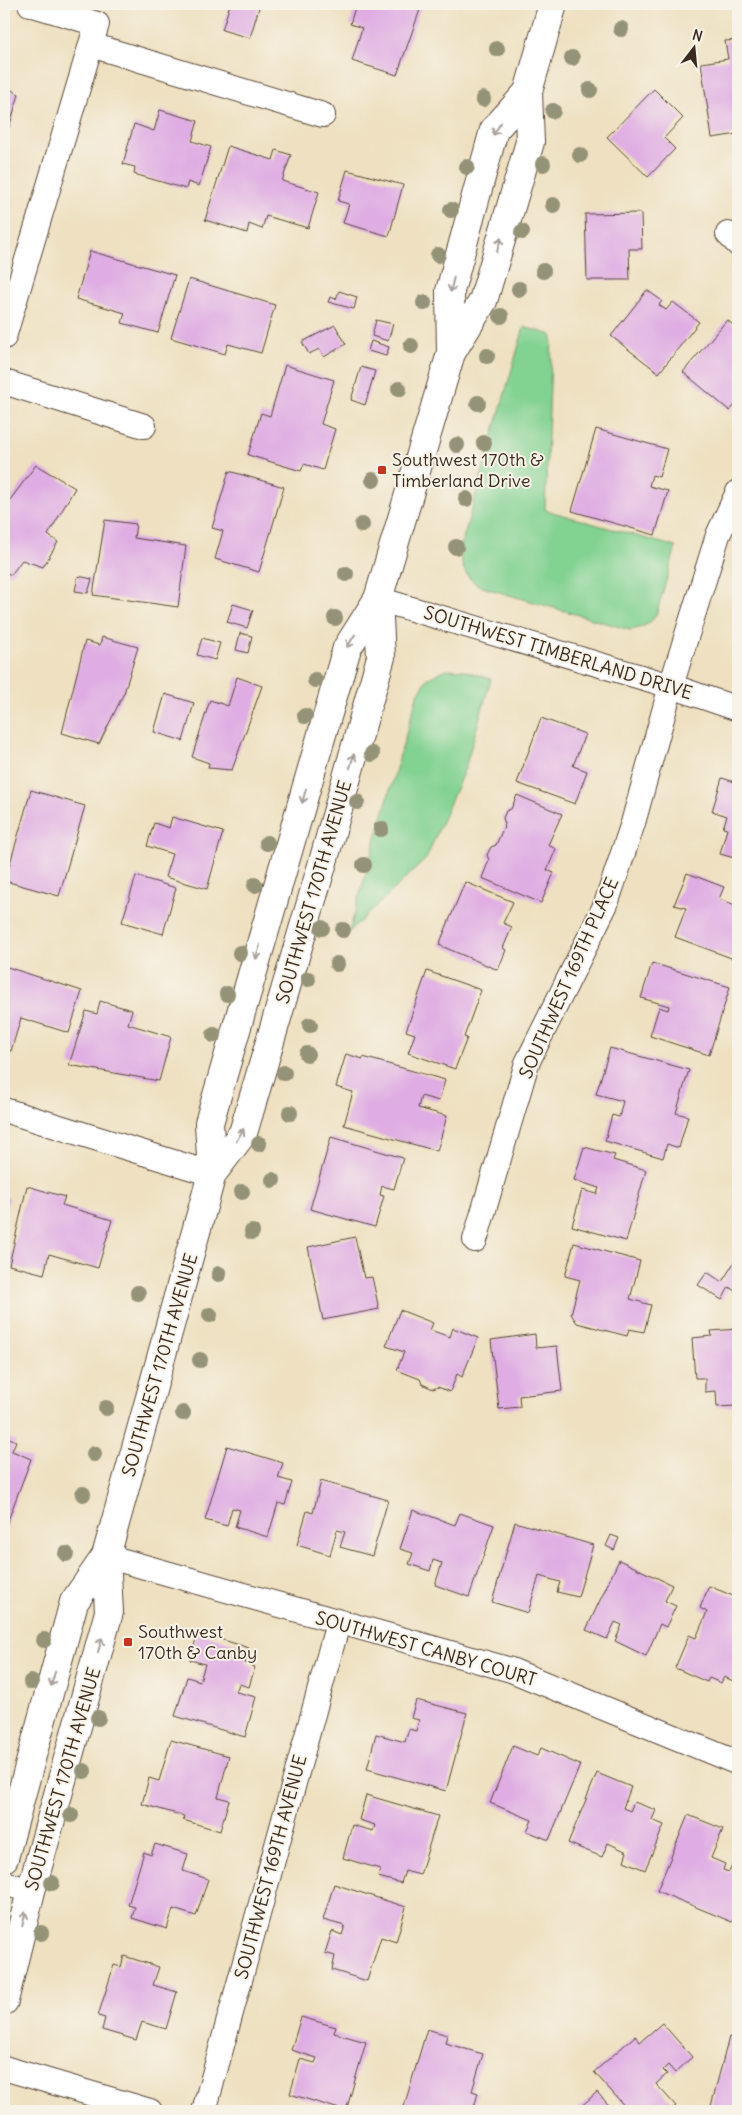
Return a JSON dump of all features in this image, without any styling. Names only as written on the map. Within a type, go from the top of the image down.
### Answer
[{"type":"main road","name":"SOUTHWEST 170TH AVENUE","points":[[4,2000],[31,1891],[109,1612],[106,1556],[212,1174],[209,1122],[347,648],[378,600],[452,353],[482,301],[530,142],[528,92],[553,4]]},
{"type":"main road","name":"SOUTHWEST 170TH AVENUE","points":[[452,353],[450,291],[494,130],[528,92]]},
{"type":"main road","name":"SOUTHWEST 170TH AVENUE","points":[[212,1174],[243,1133],[323,862],[381,657],[378,600]]},
{"type":"main road","name":"SOUTHWEST 170TH AVENUE","points":[[4,1858],[74,1602],[106,1556]]},
{"type":"street","points":[[30,4],[94,34],[324,115]]},
{"type":"street","points":[[4,336],[94,34]]},
{"type":"street","points":[[4,382],[144,426]]},
{"type":"street","points":[[671,686],[718,534],[738,492]]},
{"type":"street","name":"SOUTHWEST TIMBERLAND DRIVE","points":[[378,600],[671,686],[738,709]]},
{"type":"street","name":"SOUTHWEST 169TH PLACE","points":[[475,1240],[527,1063],[606,904],[633,823],[671,686]]},
{"type":"street","points":[[4,1110],[212,1174]]},
{"type":"street","name":"SOUTHWEST CANBY COURT","points":[[106,1556],[338,1623],[511,1670],[738,1763]]},
{"type":"street","name":"SOUTHWEST 169TH AVENUE","points":[[204,2111],[338,1623]]},
{"type":"street","points":[[4,1883],[31,1891]]},
{"type":"street","points":[[4,2068],[150,2111]]},
{"type":"green space","points":[[524,327],[552,335],[545,510],[676,547],[656,615],[648,624],[641,627],[630,630],[485,588],[473,581],[465,572],[461,560],[461,546]]},
{"type":"green space","points":[[446,669],[463,670],[491,679],[465,768],[426,859],[349,932],[417,696],[427,679]]},
{"type":"building","points":[[230,4],[260,4],[250,38],[222,30]]},
{"type":"building","points":[[356,4],[422,4],[397,75],[352,61],[362,28],[350,24]]},
{"type":"building","points":[[738,40],[738,134],[712,138],[701,63],[728,59],[725,41]]},
{"type":"building","points":[[4,63],[9,64],[4,79]]},
{"type":"building","points":[[4,86],[19,94],[9,128],[4,127]]},
{"type":"building","points":[[654,89],[683,118],[664,138],[675,149],[648,177],[607,137]]},
{"type":"building","points":[[160,110],[198,121],[192,141],[211,147],[199,186],[188,182],[186,189],[134,174],[135,167],[123,164],[134,124],[154,131]]},
{"type":"building","points":[[228,146],[273,160],[276,150],[291,155],[282,181],[319,192],[308,228],[266,216],[262,229],[249,224],[247,233],[205,220]]},
{"type":"building","points":[[347,170],[403,185],[389,236],[343,223],[349,204],[338,201]]},
{"type":"building","points":[[641,213],[642,249],[629,249],[630,280],[587,280],[585,214]]},
{"type":"building","points":[[90,251],[175,275],[158,333],[122,323],[125,313],[76,299]]},
{"type":"building","points":[[189,279],[275,305],[261,353],[228,344],[225,354],[171,338]]},
{"type":"building","points":[[647,290],[662,301],[659,305],[666,310],[673,302],[699,322],[659,373],[611,336]]},
{"type":"building","points":[[339,291],[357,297],[354,309],[328,302],[330,297],[336,299]]},
{"type":"building","points":[[376,320],[393,324],[388,341],[372,336]]},
{"type":"building","points":[[727,320],[738,329],[738,401],[730,411],[683,372]]},
{"type":"building","points":[[335,325],[346,344],[324,357],[319,349],[309,354],[302,342]]},
{"type":"building","points":[[371,341],[389,347],[386,356],[368,351]]},
{"type":"building","points":[[285,365],[334,380],[321,424],[335,429],[323,470],[304,464],[301,471],[248,455],[261,413],[270,416]]},
{"type":"building","points":[[361,367],[375,371],[365,405],[351,400]]},
{"type":"building","points":[[596,429],[667,449],[659,477],[652,475],[649,486],[668,491],[655,535],[572,511]]},
{"type":"building","points":[[36,465],[75,488],[48,535],[58,542],[43,567],[22,560],[11,575],[4,571],[4,508]]},
{"type":"building","points":[[229,471],[284,487],[259,572],[215,559],[223,531],[212,528]]},
{"type":"building","points":[[105,520],[136,524],[134,538],[186,546],[178,607],[93,595]]},
{"type":"building","points":[[78,576],[92,579],[88,593],[75,591]]},
{"type":"building","points":[[233,604],[253,610],[247,628],[227,622]]},
{"type":"building","points":[[240,633],[252,636],[248,653],[236,650]]},
{"type":"building","points":[[102,637],[138,647],[124,693],[99,744],[62,733],[85,641],[100,645]]},
{"type":"building","points":[[202,638],[220,643],[215,660],[197,655]]},
{"type":"building","points":[[237,677],[262,686],[232,770],[208,768],[209,763],[192,757],[210,700],[228,706]]},
{"type":"building","points":[[165,694],[194,703],[183,741],[154,732]]},
{"type":"building","points":[[541,718],[585,734],[573,766],[587,771],[575,804],[517,783]]},
{"type":"building","points":[[722,778],[738,783],[738,859],[720,854],[727,829],[723,828],[727,816],[712,811]]},
{"type":"building","points":[[31,790],[85,806],[59,896],[5,881]]},
{"type":"building","points":[[517,795],[562,814],[548,845],[556,849],[547,870],[554,873],[541,903],[482,878],[489,860],[487,855],[491,847],[496,845],[505,824],[503,818],[506,811],[511,809]]},
{"type":"building","points":[[172,817],[223,832],[207,889],[165,877],[172,854],[147,846],[154,823],[169,828]]},
{"type":"building","points":[[687,873],[724,887],[719,899],[738,906],[738,949],[734,959],[675,937],[686,908],[674,905]]},
{"type":"building","points":[[136,876],[176,888],[163,934],[122,922]]},
{"type":"building","points":[[465,882],[513,902],[503,923],[512,927],[503,948],[506,950],[498,970],[439,945]]},
{"type":"building","points":[[652,963],[730,987],[709,1055],[650,1036],[659,1007],[668,1010],[669,1006],[641,998]]},
{"type":"building","points":[[4,966],[82,991],[69,1033],[21,1018],[11,1051],[4,1049]]},
{"type":"building","points":[[427,971],[481,990],[464,1037],[467,1038],[455,1069],[408,1053],[415,1034],[406,1031]]},
{"type":"building","points":[[100,1001],[132,1010],[128,1024],[171,1037],[159,1081],[69,1065],[86,1011],[97,1014]]},
{"type":"building","points":[[610,1048],[689,1070],[676,1113],[688,1116],[679,1148],[667,1144],[663,1158],[605,1141],[612,1115],[619,1117],[623,1101],[596,1094]]},
{"type":"building","points":[[346,1054],[445,1080],[439,1101],[421,1096],[418,1108],[447,1116],[437,1151],[344,1125],[353,1092],[336,1087]]},
{"type":"building","points":[[331,1137],[403,1158],[394,1189],[382,1186],[380,1195],[384,1196],[375,1227],[310,1209]]},
{"type":"building","points":[[584,1147],[615,1155],[613,1160],[646,1170],[626,1241],[572,1226],[582,1190],[597,1194],[599,1188],[574,1180]]},
{"type":"building","points":[[27,1186],[65,1197],[62,1205],[112,1220],[98,1268],[49,1254],[44,1274],[9,1265]]},
{"type":"building","points":[[4,1196],[9,1198],[4,1215]]},
{"type":"building","points":[[355,1237],[364,1278],[372,1277],[379,1309],[323,1320],[308,1247]]},
{"type":"building","points":[[574,1243],[640,1261],[630,1299],[651,1305],[644,1332],[629,1329],[627,1336],[577,1323],[571,1314],[580,1280],[565,1276]]},
{"type":"building","points":[[738,1256],[738,1293],[729,1287],[722,1300],[698,1285],[707,1272],[722,1282]]},
{"type":"building","points":[[400,1310],[433,1323],[430,1330],[450,1337],[453,1328],[478,1338],[462,1377],[457,1374],[450,1392],[438,1387],[433,1389],[422,1384],[420,1379],[397,1370],[404,1352],[386,1346]]},
{"type":"building","points":[[738,1329],[738,1410],[735,1410],[735,1406],[717,1407],[716,1391],[705,1392],[705,1378],[695,1378],[692,1338],[712,1336],[711,1331]]},
{"type":"building","points":[[535,1334],[536,1348],[557,1346],[562,1391],[519,1396],[520,1407],[499,1409],[491,1340]]},
{"type":"building","points":[[5,1436],[16,1441],[12,1451],[31,1459],[4,1531]]},
{"type":"building","points":[[227,1446],[283,1463],[278,1478],[292,1482],[285,1505],[278,1503],[268,1537],[235,1527],[240,1510],[232,1508],[227,1526],[205,1520]]},
{"type":"building","points":[[321,1481],[388,1500],[372,1556],[340,1547],[345,1532],[337,1530],[330,1555],[297,1545],[307,1511],[313,1513]]},
{"type":"building","points":[[413,1510],[455,1525],[460,1513],[494,1525],[469,1597],[435,1585],[442,1563],[433,1560],[430,1571],[409,1564],[413,1553],[400,1549]]},
{"type":"building","points":[[515,1522],[593,1545],[578,1597],[557,1592],[560,1582],[539,1576],[528,1613],[492,1602]]},
{"type":"building","points":[[611,1535],[619,1538],[614,1550],[606,1546]]},
{"type":"building","points":[[619,1560],[672,1585],[665,1601],[676,1606],[666,1627],[660,1624],[646,1656],[615,1641],[622,1625],[615,1622],[607,1639],[586,1630]]},
{"type":"building","points":[[709,1586],[738,1598],[738,1683],[724,1677],[721,1683],[709,1678],[707,1682],[675,1668],[689,1635],[696,1638],[707,1612],[700,1608]]},
{"type":"building","points":[[198,1632],[249,1648],[245,1663],[255,1667],[249,1687],[239,1684],[236,1692],[256,1697],[245,1737],[175,1716],[187,1677],[200,1681],[205,1664],[190,1660]]},
{"type":"building","points":[[416,1700],[467,1713],[446,1791],[367,1769],[376,1734],[405,1742],[409,1729],[416,1731],[419,1720],[411,1718]]},
{"type":"building","points":[[171,1740],[229,1756],[218,1797],[229,1800],[220,1831],[183,1820],[184,1816],[142,1804],[149,1778],[159,1781]]},
{"type":"building","points":[[513,1746],[537,1756],[541,1748],[580,1765],[549,1840],[527,1831],[532,1820],[490,1803]]},
{"type":"building","points":[[597,1773],[631,1787],[623,1808],[630,1811],[634,1802],[656,1810],[652,1820],[664,1825],[645,1870],[624,1861],[627,1852],[608,1843],[602,1857],[568,1843]]},
{"type":"building","points":[[366,1795],[438,1816],[420,1875],[405,1871],[401,1883],[378,1877],[380,1869],[343,1858],[352,1825],[373,1831],[375,1825],[359,1820]]},
{"type":"building","points":[[688,1815],[723,1829],[711,1858],[725,1864],[723,1870],[729,1872],[733,1864],[738,1866],[738,1907],[732,1922],[657,1891]]},
{"type":"building","points":[[155,1844],[188,1854],[183,1871],[208,1879],[196,1916],[173,1909],[167,1929],[132,1918],[135,1907],[128,1905],[144,1852],[151,1855]]},
{"type":"building","points":[[334,1884],[406,1907],[396,1942],[381,1937],[367,1981],[332,1970],[335,1956],[325,1953],[332,1931],[342,1935],[345,1926],[323,1920]]},
{"type":"building","points":[[124,1956],[159,1967],[153,1985],[177,1992],[166,2029],[142,2022],[136,2040],[102,2030],[105,2018],[98,2016],[114,1965],[121,1967]]},
{"type":"building","points":[[301,2017],[336,2027],[334,2033],[366,2042],[346,2111],[290,2094],[300,2059],[315,2063],[317,2058],[291,2050]]},
{"type":"building","points":[[662,2023],[692,2057],[675,2073],[668,2065],[663,2070],[667,2074],[656,2084],[676,2106],[670,2111],[629,2111],[594,2072],[635,2036],[640,2042]]},
{"type":"building","points":[[427,2029],[447,2035],[445,2043],[483,2054],[472,2091],[478,2093],[473,2111],[403,2110]]},
{"type":"building","points":[[729,2037],[738,2039],[738,2101],[735,2111],[714,2111],[710,2110]]},
{"type":"building","points":[[597,2092],[614,2111],[576,2111]]},
{"type":"place","name":"Southwest 170th & Timberland Drive","points":[[382,470]]},
{"type":"place","name":"Southwest 170th & Canby","points":[[128,1642]]}]
